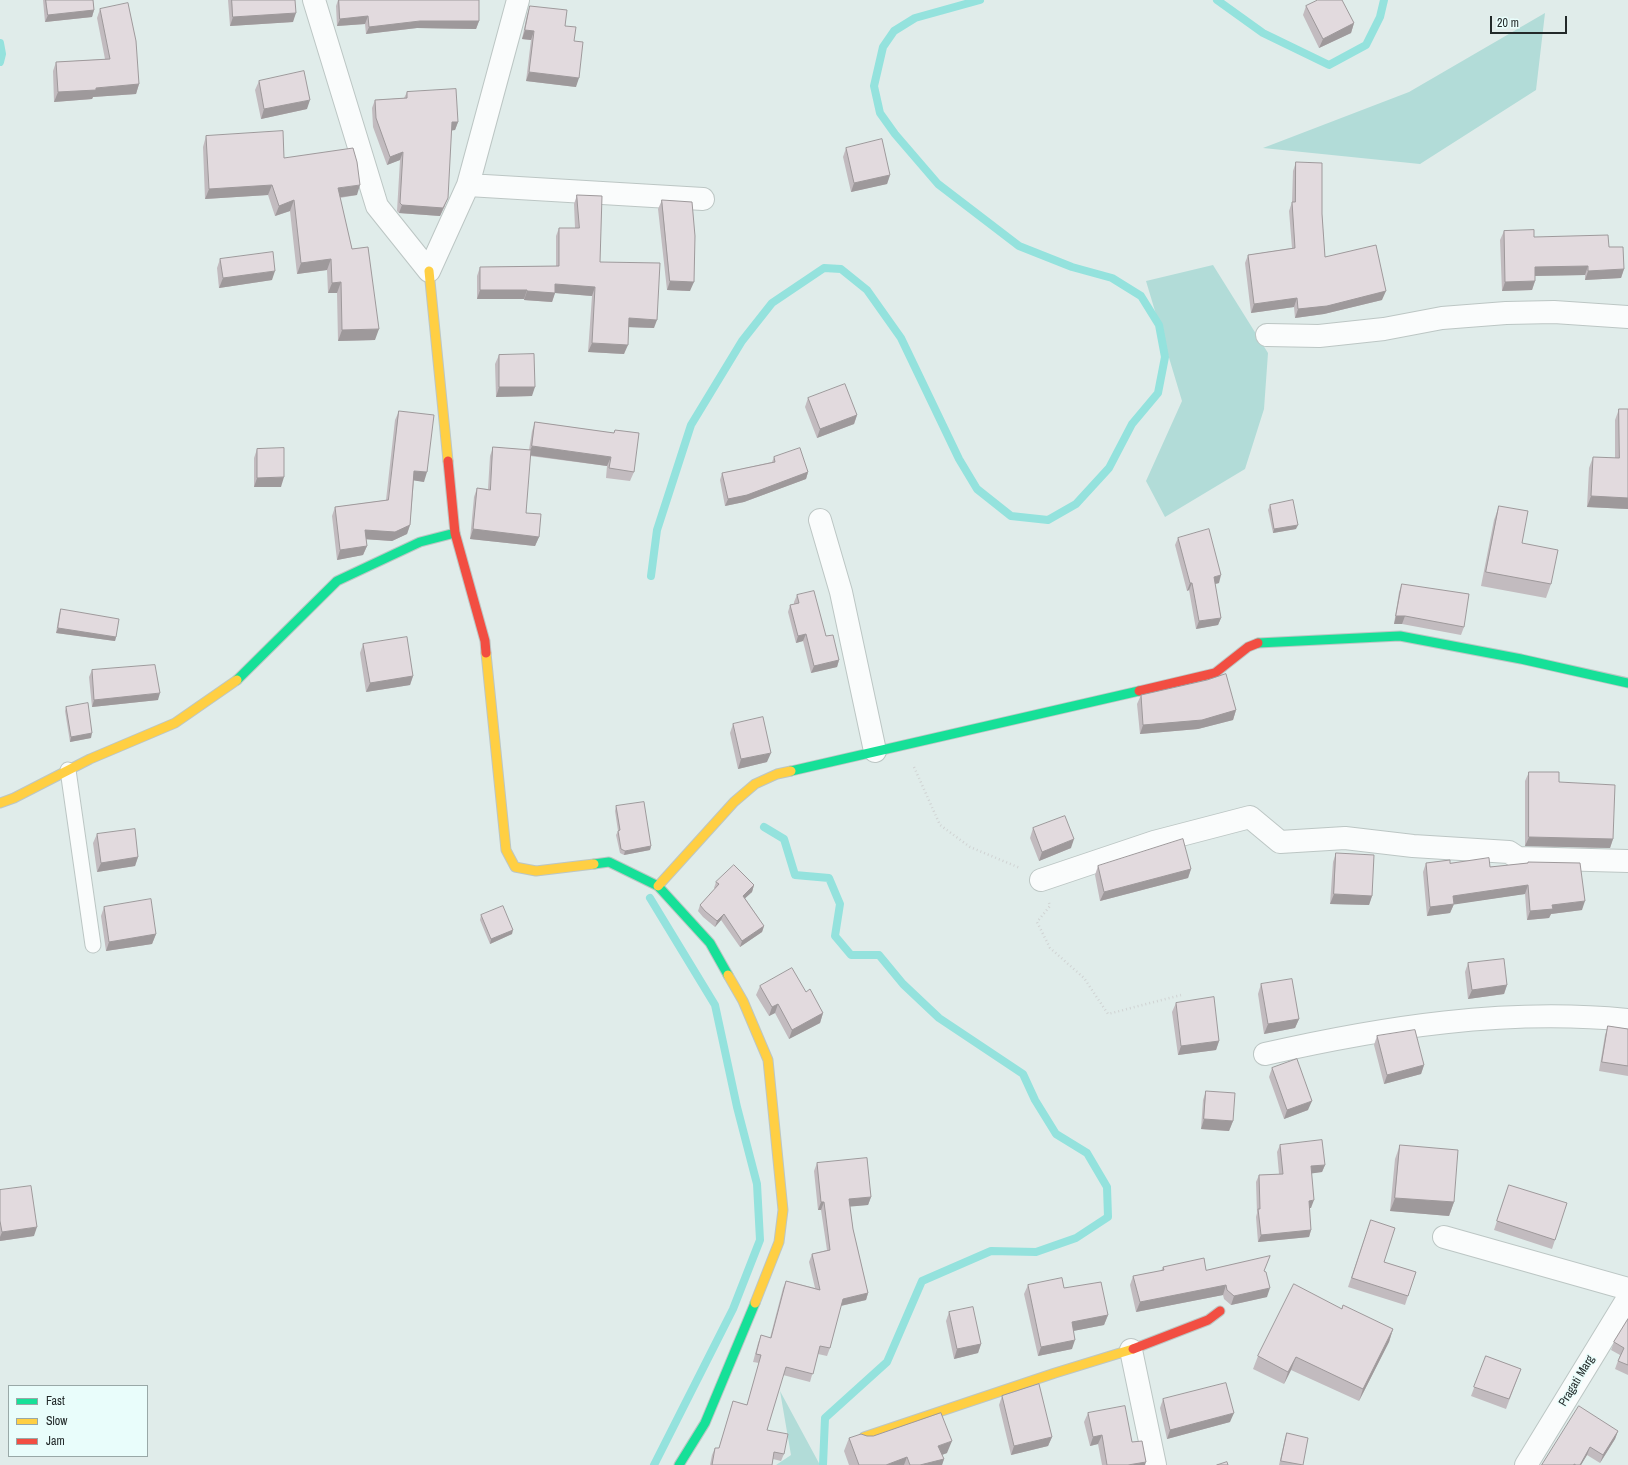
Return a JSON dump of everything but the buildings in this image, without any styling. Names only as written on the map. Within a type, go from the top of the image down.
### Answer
[{"type":"street","points":[[314,0],[377,206],[429,271]]},
{"type":"street","points":[[518,0],[468,185],[429,271],[455,533],[485,641],[506,850],[515,867],[536,871],[609,862],[658,886],[710,943],[743,1001],[768,1060],[784,1210],[779,1242],[729,1369],[705,1423],[679,1465]]},
{"type":"street","points":[[468,185],[703,199]]},
{"type":"street","points":[[1267,336],[1319,336],[1384,329],[1442,318],[1506,313],[1554,312],[1628,316]]},
{"type":"street","points":[[820,520],[841,592],[875,751]]},
{"type":"street","points":[[0,803],[14,798],[90,759],[175,723],[231,686],[260,659],[337,581],[420,542],[455,533]]},
{"type":"street","points":[[658,886],[734,802],[755,784],[777,774],[1215,673],[1248,647],[1260,643],[1400,636],[1521,659],[1628,683]]},
{"type":"street","points":[[1041,880],[1154,842],[1250,817],[1280,842],[1345,838],[1413,846],[1509,852],[1518,858],[1628,861]]},
{"type":"street","points":[[1265,1054],[1375,1031],[1485,1018],[1600,1017],[1628,1020]]},
{"type":"street","points":[[1444,1237],[1628,1288]]},
{"type":"street","name":"Pragati Marg","points":[[1526,1465],[1628,1298]]},
{"type":"street","points":[[864,1437],[1055,1373],[1131,1350],[1208,1320],[1220,1312]]},
{"type":"street","points":[[1131,1350],[1155,1465]]},
{"type":"lane","points":[[68,770],[93,945]]},
{"type":"shaded area","points":[[1545,13],[1536,90],[1420,164],[1263,148],[1409,92]]},
{"type":"shaded area","points":[[1213,265],[1268,353],[1264,409],[1245,469],[1165,517],[1146,481],[1182,401],[1146,281]]},
{"type":"shaded area","points":[[780,1391],[820,1465],[776,1465],[791,1455]]},
{"type":"waterway","points":[[651,576],[657,530],[691,425],[742,341],[772,303],[824,268],[841,269],[867,290],[901,338],[959,459],[977,489],[1011,516],[1048,520],[1076,504],[1109,468],[1132,424],[1158,393],[1165,357],[1159,325],[1141,296],[1112,278],[1072,267],[1019,246],[938,184],[895,134],[880,113],[874,86],[883,47],[894,31],[915,18],[980,0]]},
{"type":"waterway","points":[[1217,0],[1263,33],[1329,65],[1366,45],[1380,17],[1384,0]]},
{"type":"waterway","points":[[0,43],[2,54],[0,62]]},
{"type":"waterway","points":[[764,827],[784,839],[795,875],[829,878],[840,904],[835,936],[851,955],[879,955],[903,984],[939,1018],[1023,1074],[1035,1100],[1056,1134],[1087,1153],[1107,1187],[1108,1217],[1076,1238],[1036,1252],[991,1251],[922,1281],[887,1362],[825,1418],[823,1465]]},
{"type":"waterway","points":[[650,898],[715,1005],[737,1107],[757,1184],[760,1240],[733,1309],[654,1465]]},
{"type":"traffic: fast","points":[[237,680],[337,581],[420,542],[455,533]]},
{"type":"traffic: fast","points":[[1258,643],[1400,636],[1521,659],[1628,683]]},
{"type":"traffic: fast","points":[[791,771],[1139,691]]},
{"type":"traffic: fast","points":[[594,864],[609,862],[658,886],[710,943],[728,975]]},
{"type":"traffic: fast","points":[[679,1465],[705,1423],[755,1303]]},
{"type":"traffic: slow","points":[[429,271],[448,461]]},
{"type":"traffic: slow","points":[[486,653],[506,850],[515,867],[536,871],[594,864]]},
{"type":"traffic: slow","points":[[0,803],[14,798],[90,759],[175,723],[237,680]]},
{"type":"traffic: slow","points":[[658,886],[734,802],[755,784],[777,774],[791,771]]},
{"type":"traffic: slow","points":[[728,975],[743,1001],[768,1060],[783,1210],[779,1242],[755,1303]]},
{"type":"traffic: slow","points":[[864,1437],[1055,1373],[1133,1349]]},
{"type":"traffic: jam","points":[[448,461],[455,533],[485,641],[486,653]]},
{"type":"traffic: jam","points":[[1139,691],[1215,673],[1248,647],[1258,643]]},
{"type":"traffic: jam","points":[[1133,1349],[1208,1320],[1220,1311]]}]
